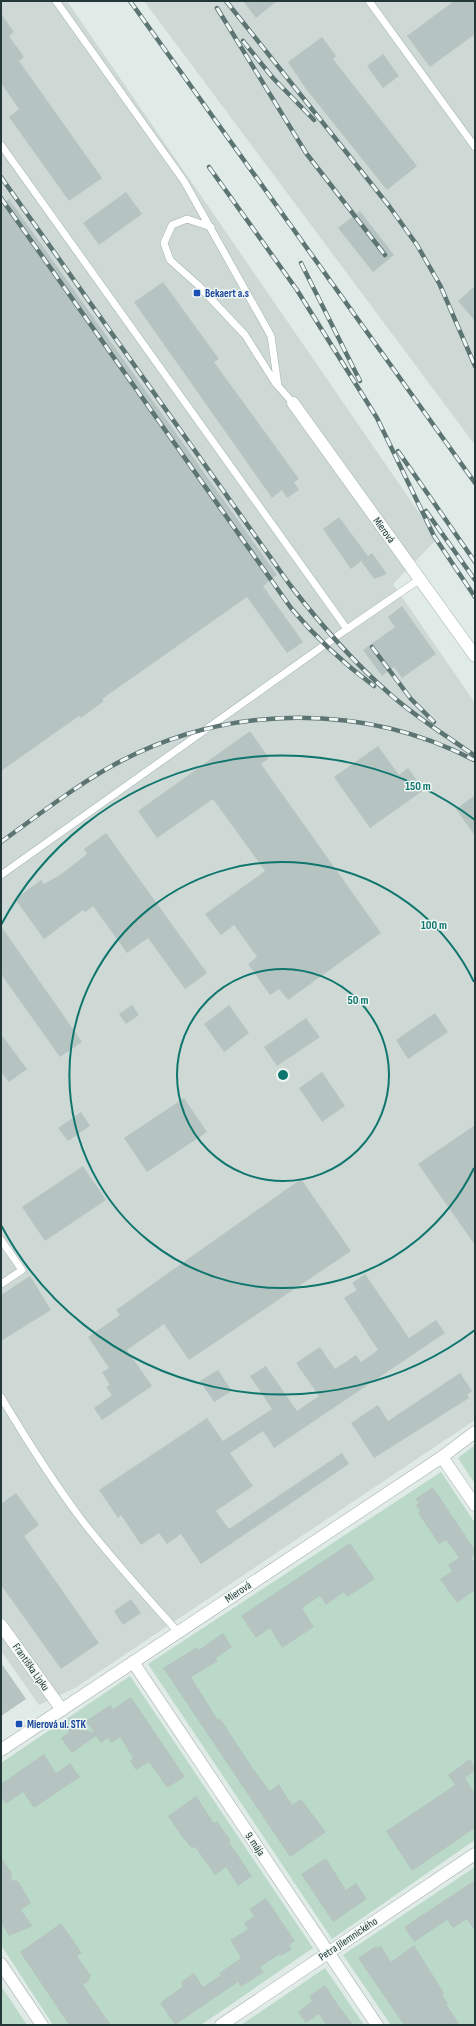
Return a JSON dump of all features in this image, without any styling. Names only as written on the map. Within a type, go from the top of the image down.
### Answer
[{"type":"street","name":"Mierová","points":[[293,403],[475,656]]},
{"type":"street","name":"Mierová","points":[[1,1750],[442,1457],[475,1432]]},
{"type":"street","points":[[442,1457],[475,1506]]},
{"type":"street","name":"Františka Lipku","points":[[1,1625],[62,1710]]},
{"type":"street","name":"9. mája","points":[[133,1662],[377,2025]]},
{"type":"street","name":"Petra Jilemnického","points":[[221,2025],[475,1854]]},
{"type":"street","points":[[1,1964],[42,2025]]},
{"type":"lane","points":[[56,1],[184,181],[211,227],[271,336],[278,386]]},
{"type":"lane","points":[[369,1],[475,147]]},
{"type":"lane","points":[[1,145],[347,629]]},
{"type":"lane","points":[[211,227],[187,219],[172,224],[164,243],[170,260],[198,284],[245,335],[278,386],[293,403]]},
{"type":"lane","points":[[1,875],[347,629],[420,579]]},
{"type":"lane","points":[[1,1240],[22,1270],[1,1284]]},
{"type":"lane","points":[[1,1397],[40,1461],[81,1518],[111,1557],[178,1632]]},
{"type":"shaded area","points":[[1,1],[67,1],[437,539],[393,584],[475,703],[475,1420],[75,1688],[39,1705],[1,1651]]},
{"type":"shaded area","points":[[144,1],[475,1],[475,445]]},
{"type":"green space","points":[[475,1445],[475,1484],[458,1458]]},
{"type":"green space","points":[[441,1472],[475,1523],[475,1840],[332,1939],[148,1664]]},
{"type":"green space","points":[[130,1676],[313,1948],[201,2025],[53,2025],[1,1945],[1,1763]]},
{"type":"green space","points":[[475,1867],[475,2025],[391,2025],[343,1955]]},
{"type":"green space","points":[[325,1968],[364,2025],[241,2025]]},
{"type":"green space","points":[[1,1986],[27,2025],[1,2025]]},
{"type":"building","points":[[243,1],[277,1],[256,18]]},
{"type":"building","points":[[454,1],[475,1],[475,34],[430,67],[407,36]]},
{"type":"building","points":[[1,14],[14,32],[9,36],[24,57],[19,61],[102,178],[69,201],[9,117],[19,109],[1,83]]},
{"type":"building","points":[[322,37],[336,56],[333,59],[417,166],[387,190],[306,89],[288,62]]},
{"type":"building","points":[[383,54],[399,76],[383,88],[367,66]]},
{"type":"building","points":[[126,192],[142,214],[99,245],[83,223]]},
{"type":"building","points":[[9,199],[277,575],[263,586],[303,642],[287,653],[247,597],[102,699],[104,701],[81,718],[79,716],[1,771],[1,205]]},
{"type":"building","points":[[360,211],[394,255],[373,272],[338,228]]},
{"type":"building","points":[[163,282],[219,359],[214,362],[299,479],[294,482],[299,490],[287,498],[282,490],[272,498],[134,302]]},
{"type":"building","points":[[475,286],[475,321],[458,301]]},
{"type":"building","points":[[339,517],[368,556],[372,553],[387,574],[374,579],[361,561],[351,569],[323,529]]},
{"type":"building","points":[[402,606],[436,654],[402,678],[394,667],[382,676],[363,650],[395,627],[388,617]]},
{"type":"building","points":[[250,731],[269,758],[261,764],[381,933],[288,1000],[279,989],[270,995],[248,964],[257,957],[234,925],[221,935],[205,914],[265,871],[213,799],[157,838],[138,811]]},
{"type":"building","points":[[378,746],[399,775],[408,768],[424,790],[370,828],[334,777]]},
{"type":"building","points":[[475,795],[475,836],[456,809]]},
{"type":"building","points":[[106,833],[207,973],[185,989],[148,938],[127,953],[93,906],[85,912],[83,910],[44,939],[15,899],[41,880],[44,884],[60,875],[87,854],[84,849]]},
{"type":"building","points":[[1,926],[82,1042],[60,1057],[1,974]]},
{"type":"building","points":[[132,1005],[139,1015],[126,1024],[119,1014]]},
{"type":"building","points":[[229,1005],[249,1033],[224,1052],[204,1024]]},
{"type":"building","points":[[435,1013],[448,1032],[408,1059],[396,1040]]},
{"type":"building","points":[[306,1018],[320,1037],[277,1066],[264,1047]]},
{"type":"building","points":[[1,1034],[27,1069],[9,1082],[1,1072]]},
{"type":"building","points":[[322,1072],[345,1106],[322,1122],[299,1088]]},
{"type":"building","points":[[184,1098],[207,1132],[147,1172],[124,1138]]},
{"type":"building","points":[[81,1112],[90,1126],[68,1141],[58,1128]]},
{"type":"building","points":[[475,1125],[475,1245],[418,1164]]},
{"type":"building","points":[[83,1166],[106,1200],[45,1241],[22,1207]]},
{"type":"building","points":[[301,1179],[351,1251],[189,1360],[164,1324],[127,1350],[152,1386],[102,1420],[94,1408],[112,1395],[106,1387],[110,1385],[102,1372],[109,1368],[88,1337],[120,1315],[116,1310]]},
{"type":"building","points":[[365,1274],[409,1338],[436,1320],[445,1333],[274,1448],[263,1431],[230,1453],[253,1486],[216,1511],[229,1529],[342,1453],[349,1464],[201,1564],[181,1534],[167,1544],[159,1533],[141,1545],[121,1515],[118,1518],[99,1490],[207,1418],[223,1441],[272,1409],[250,1376],[266,1366],[297,1411],[319,1396],[296,1363],[320,1347],[335,1369],[356,1355],[361,1362],[378,1350],[344,1298],[357,1290],[352,1283]]},
{"type":"building","points":[[30,1276],[51,1310],[1,1341],[1,1295]]},
{"type":"building","points":[[218,1370],[232,1391],[214,1402],[200,1381]]},
{"type":"building","points":[[460,1373],[472,1391],[467,1395],[469,1398],[374,1458],[351,1423],[378,1405],[388,1421]]},
{"type":"building","points":[[433,1487],[475,1550],[475,1554],[471,1557],[475,1564],[475,1590],[457,1603],[440,1579],[452,1571],[448,1565],[459,1558],[446,1540],[439,1544],[418,1513],[420,1512],[416,1505],[419,1503],[415,1499]]},
{"type":"building","points":[[16,1493],[39,1525],[24,1536],[99,1643],[61,1669],[1,1585],[1,1504]]},
{"type":"building","points":[[350,1543],[375,1579],[347,1597],[344,1592],[326,1605],[320,1596],[302,1608],[314,1627],[282,1648],[270,1628],[256,1638],[241,1616]]},
{"type":"building","points":[[131,1599],[141,1613],[123,1625],[114,1611]]},
{"type":"building","points":[[223,1633],[232,1647],[216,1658],[218,1661],[191,1677],[218,1720],[220,1718],[252,1767],[270,1791],[279,1784],[292,1805],[301,1799],[326,1832],[290,1857],[163,1668],[197,1647],[199,1650]]},
{"type":"building","points":[[1,1663],[26,1699],[1,1716]]},
{"type":"building","points":[[131,1697],[185,1777],[167,1788],[149,1762],[136,1770],[130,1761],[133,1758],[120,1737],[111,1743],[108,1738],[101,1743],[96,1736],[72,1753],[61,1738],[68,1733],[69,1728],[94,1732],[86,1721],[110,1705],[113,1709]]},
{"type":"building","points":[[44,1754],[56,1773],[70,1763],[80,1777],[34,1808],[23,1792],[6,1804],[1,1797],[1,1784]]},
{"type":"building","points":[[470,1759],[475,1771],[465,1778],[475,1794],[475,1828],[412,1871],[386,1831],[455,1785],[448,1775]]},
{"type":"building","points":[[196,1796],[214,1823],[217,1821],[231,1841],[229,1842],[252,1876],[238,1886],[226,1867],[215,1875],[195,1847],[192,1848],[182,1837],[168,1816]]},
{"type":"building","points":[[1,1857],[12,1873],[11,1880],[18,1881],[31,1903],[21,1910],[33,1926],[9,1936],[1,1923]]},
{"type":"building","points":[[326,1858],[346,1890],[356,1883],[367,1899],[333,1922],[301,1874]]},
{"type":"building","points":[[475,1880],[475,1931],[467,1919],[453,1928],[447,1920],[414,1942],[404,1927]]},
{"type":"building","points":[[266,1898],[295,1941],[289,1945],[292,1949],[281,1956],[280,1954],[260,1967],[264,1972],[241,1987],[238,1982],[175,2025],[160,2003],[183,1986],[181,1982],[194,1973],[203,1987],[221,1975],[219,1973],[241,1958],[230,1940],[248,1929],[244,1923],[254,1916],[249,1909]]},
{"type":"building","points":[[61,1923],[82,1953],[77,1956],[91,1976],[89,1978],[90,1980],[83,1985],[111,2025],[69,2025],[20,1952]]},
{"type":"building","points":[[414,1945],[444,1993],[442,1995],[448,2003],[446,2004],[460,2025],[404,2025],[358,1958],[376,1946],[377,1948],[381,1946],[391,1962]]},
{"type":"building","points":[[325,1985],[353,2025],[326,2025],[319,2014],[306,2023],[298,2012],[312,2001],[309,1996]]},
{"type":"railway","points":[[130,1],[475,483]]},
{"type":"railway","points":[[226,1],[389,206],[417,245],[440,285],[475,366]]},
{"type":"railway","points":[[217,8],[306,153],[385,255]]},
{"type":"railway","points":[[243,41],[273,78],[314,120]]},
{"type":"railway","points":[[209,167],[297,290],[377,418],[434,536],[475,597]]},
{"type":"railway","points":[[1,177],[290,585],[338,643],[391,695],[422,719],[475,756]]},
{"type":"railway","points":[[1,198],[291,608],[330,650],[374,686]]},
{"type":"railway","points":[[301,263],[360,381]]},
{"type":"railway","points":[[398,451],[475,562]]},
{"type":"railway","points":[[426,511],[475,580]]},
{"type":"railway","points":[[372,647],[411,699],[434,722]]},
{"type":"railway","points":[[1,842],[75,789],[121,761],[163,742],[207,729],[252,721],[298,718],[343,720],[388,728],[432,741],[474,760]]},
{"type":"place","name":"Bekaert a.s","points":[[197,293]]},
{"type":"place","name":"Mierová ul. STK","points":[[19,1724]]}]
